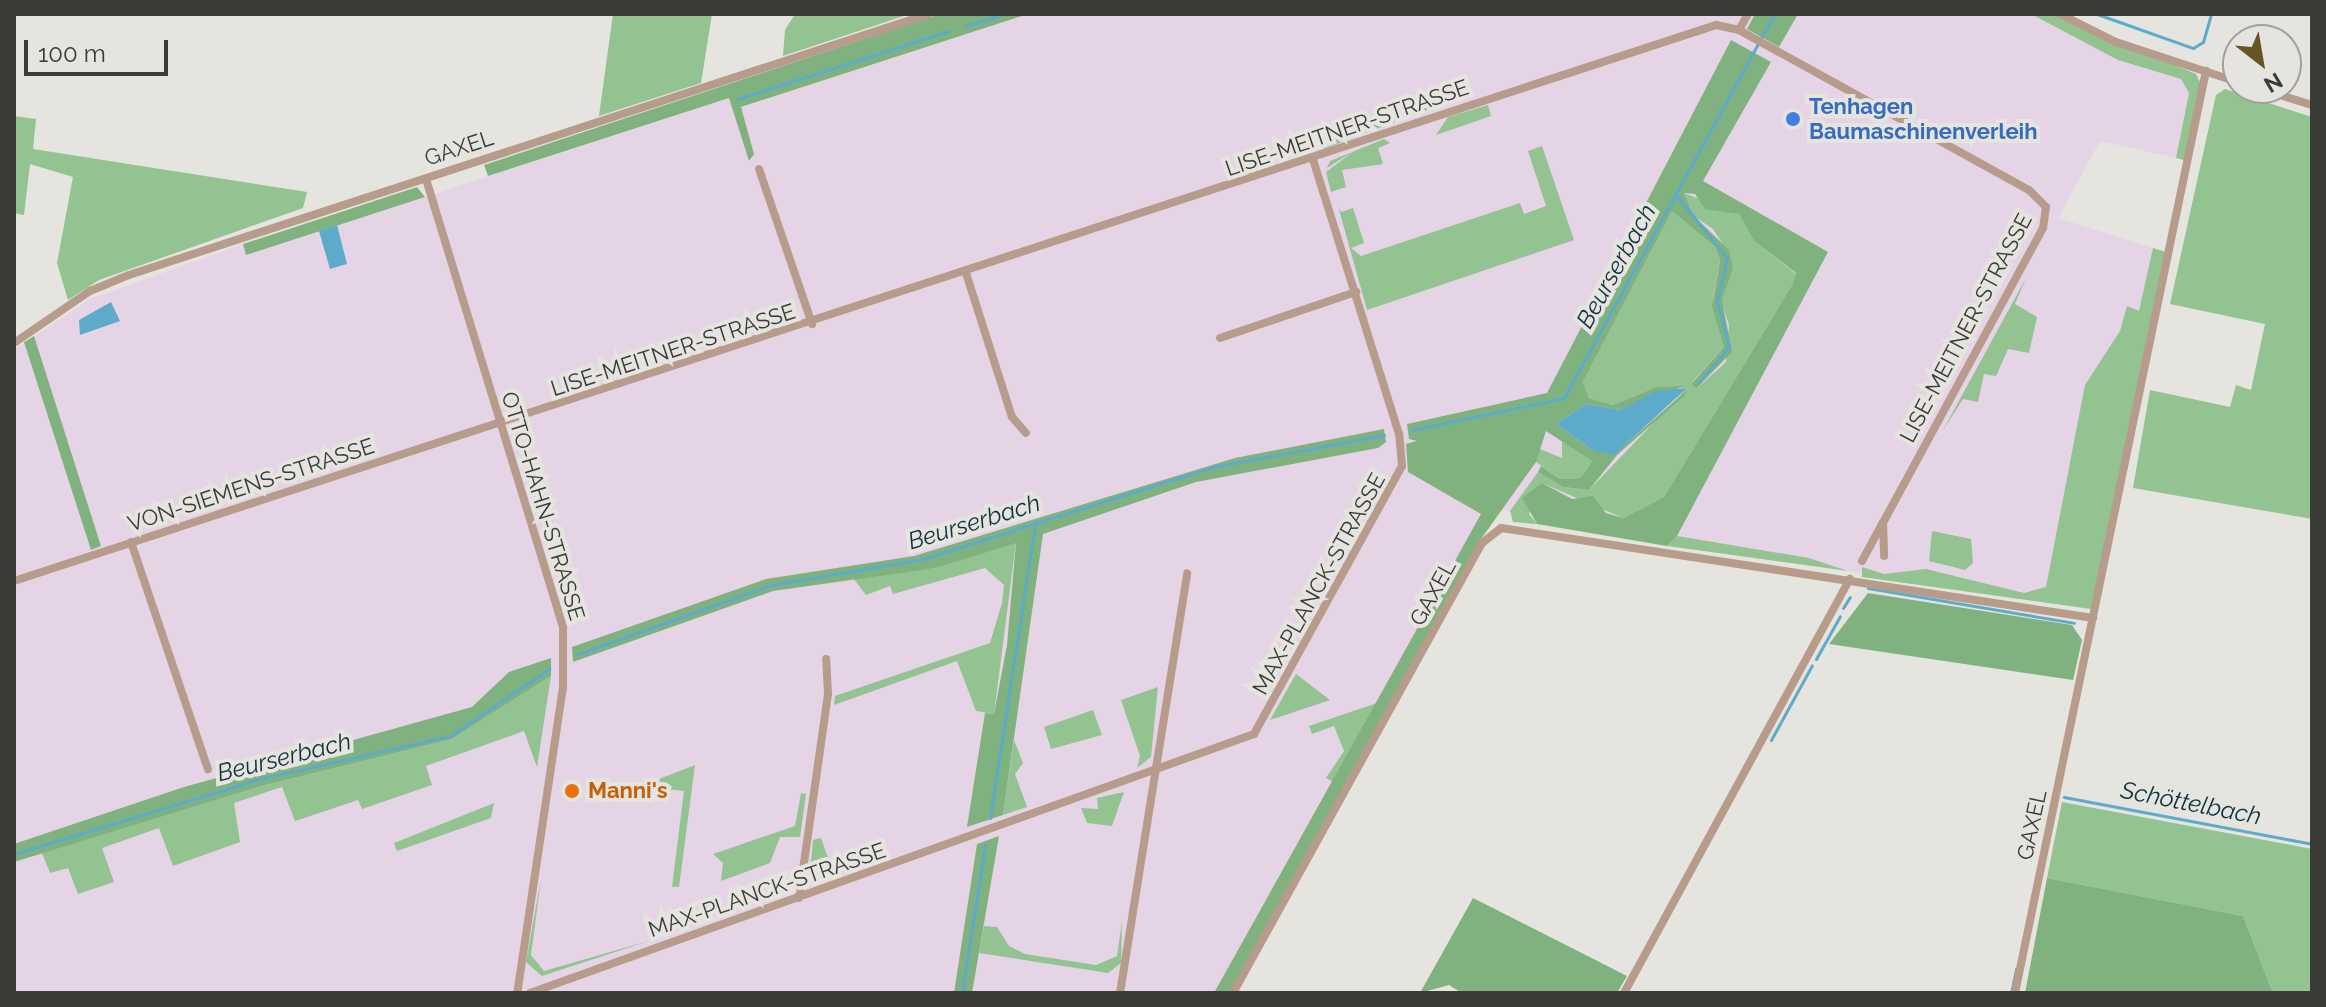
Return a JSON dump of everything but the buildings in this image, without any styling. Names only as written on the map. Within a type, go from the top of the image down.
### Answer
[{"type":"street","name":"GAXEL","points":[[14,343],[113,281],[929,14]]},
{"type":"street","points":[[1739,30],[1748,14]]},
{"type":"street","points":[[2060,14],[2222,76]]},
{"type":"street","name":"LISE-MEITNER-STRASSE","points":[[500,425],[1313,159],[1689,30],[1739,30],[2029,190],[2046,207],[2043,228],[1862,561]]},
{"type":"street","name":"GAXEL","points":[[2015,993],[2206,71]]},
{"type":"street","name":"MAX-PLANCK-STRASSE","points":[[530,993],[1152,773],[1258,730],[1400,475],[1399,434],[1313,159]]},
{"type":"street","name":"LISE-MEITNER-STRASSE","points":[[759,169],[812,324]]},
{"type":"street","name":"OTTO-HAHN-STRASSE","points":[[426,179],[566,658],[517,993]]},
{"type":"street","points":[[966,273],[1012,417],[1026,433]]},
{"type":"street","points":[[1220,338],[1356,292]]},
{"type":"street","name":"VON-SIEMENS-STRASSE","points":[[14,581],[500,425]]},
{"type":"street","points":[[1883,523],[1884,556]]},
{"type":"street","name":"GAXEL","points":[[1233,993],[1491,534],[1523,526],[2093,618]]},
{"type":"street","points":[[131,542],[208,769]]},
{"type":"street","points":[[1120,993],[1152,773],[1187,573]]},
{"type":"street","points":[[1624,993],[1850,579]]},
{"type":"street","points":[[799,898],[828,694],[826,659]]},
{"type":"shaded area","points":[[1028,14],[2031,14],[2118,60],[2181,79],[2189,92],[2176,158],[2100,141],[2058,218],[2153,248],[2080,597],[2073,602],[1848,571],[1677,536],[1665,543],[1519,509],[1482,513],[1214,993],[14,993],[14,350],[90,299],[243,244],[247,255],[729,98],[734,110]]},
{"type":"green space","points":[[613,14],[712,14],[701,83],[599,116]]},
{"type":"green space","points":[[795,14],[910,14],[783,56],[785,30]]},
{"type":"green space","points":[[940,14],[1028,14],[741,107],[754,154],[749,161],[729,98],[488,176],[484,165]]},
{"type":"green space","points":[[1755,14],[1798,14],[1779,47],[1747,29]]},
{"type":"green space","points":[[2031,14],[2053,14],[2196,74],[2201,84],[2188,161],[2176,158],[2189,93],[2181,79],[2118,60]]},
{"type":"green space","points":[[1731,40],[1771,62],[1703,181],[1828,252],[1677,536],[1667,546],[1537,524],[1522,498],[1542,483],[1572,499],[1593,496],[1606,513],[1623,518],[1664,497],[1792,285],[1796,273],[1754,241],[1739,214],[1705,209],[1695,194],[1684,193],[1694,216],[1729,250],[1733,268],[1722,299],[1732,352],[1696,389],[1692,383],[1724,347],[1712,306],[1720,260],[1715,247],[1672,211],[1583,382],[1589,398],[1613,405],[1656,387],[1685,386],[1620,410],[1586,404],[1556,424],[1594,451],[1619,450],[1687,390],[1684,396],[1617,455],[1589,490],[1563,487],[1538,472],[1541,466],[1560,479],[1581,478],[1592,461],[1546,431],[1536,462],[1481,539],[1230,993],[1214,993],[1481,514],[1408,472],[1406,444],[1417,441],[1409,439],[1407,424],[1547,393]]},
{"type":"green space","points":[[2222,91],[2222,104],[2272,104],[2312,117],[2312,519],[2133,488],[2150,390],[2230,407],[2236,385],[2251,390],[2265,324],[2170,304],[2216,95]]},
{"type":"green space","points":[[1452,92],[1455,99],[1324,149],[1321,134]]},
{"type":"green space","points":[[1488,105],[1491,116],[1436,135],[1448,117]]},
{"type":"green space","points":[[14,116],[36,119],[33,149],[307,192],[303,208],[99,280],[68,300],[57,263],[73,177],[30,164],[24,215],[14,213]]},
{"type":"green space","points":[[1384,139],[1390,143],[1378,148],[1383,164],[1342,170],[1346,187],[1331,192],[1326,172],[1353,151]]},
{"type":"green space","points":[[1542,146],[1574,240],[1367,310],[1338,206],[1341,212],[1353,208],[1364,243],[1351,248],[1361,256],[1520,203],[1524,214],[1546,206],[1528,151]]},
{"type":"green space","points":[[1353,152],[1327,168],[1330,161]]},
{"type":"green space","points":[[417,187],[425,197],[246,255],[243,244]]},
{"type":"green space","points":[[1684,193],[1739,214],[1754,241],[1796,274],[1792,285],[1664,497],[1623,518],[1542,483],[1529,514],[1537,524],[1513,522],[1510,511],[1538,472],[1563,487],[1589,490],[1687,388],[1656,387],[1613,405],[1589,398],[1583,382],[1672,211],[1715,247],[1720,260],[1713,297],[1724,347],[1692,382],[1696,389],[1726,362],[1729,325],[1721,299],[1731,257],[1713,229],[1694,216]]},
{"type":"green space","points":[[2153,248],[2169,253],[2091,609],[1862,577],[1862,567],[1884,574],[1926,569],[2024,593],[2046,587],[2085,385],[2120,331],[2127,306],[2139,311]]},
{"type":"green space","points":[[2026,278],[2015,304],[2037,317],[2029,353],[2008,349],[1996,376],[1984,374],[1978,402],[1963,399],[1942,432]]},
{"type":"green space","points":[[34,336],[101,546],[91,550],[24,342]]},
{"type":"green space","points":[[1384,429],[1386,442],[1378,448],[1196,482],[1043,534],[1003,815],[967,827],[985,713],[994,714],[1007,645],[1016,543],[936,568],[773,591],[573,662],[572,647],[766,579],[914,556],[1235,458]]},
{"type":"green space","points":[[1562,441],[1592,461],[1582,478],[1560,479],[1536,462],[1535,447],[1562,458]]},
{"type":"green space","points":[[1932,531],[1971,539],[1973,563],[1965,570],[1929,561]]},
{"type":"green space","points":[[1677,536],[1809,558],[1848,571],[1667,546]]},
{"type":"green space","points":[[1016,542],[994,714],[976,711],[957,661],[834,705],[835,696],[990,643],[1004,585],[985,568],[893,594],[890,586],[866,595],[853,578],[936,568]]},
{"type":"green space","points":[[1868,593],[2072,625],[2082,640],[2073,680],[1829,644]]},
{"type":"green space","points":[[551,658],[551,676],[452,739],[262,786],[14,862],[14,844],[184,787],[472,707],[509,672]]},
{"type":"green space","points":[[1296,674],[1330,700],[1270,720]]},
{"type":"green space","points":[[551,676],[537,767],[524,731],[426,766],[432,785],[362,809],[358,800],[295,821],[282,787],[234,803],[240,842],[173,866],[159,828],[102,848],[114,882],[78,894],[68,868],[50,873],[42,853],[262,786],[452,739]]},
{"type":"green space","points":[[1158,687],[1151,757],[1137,768],[1140,756],[1121,700]]},
{"type":"green space","points":[[1377,703],[1333,782],[1326,778],[1344,751],[1334,726],[1312,734],[1309,726]]},
{"type":"green space","points":[[1093,710],[1102,735],[1051,749],[1044,727]]},
{"type":"green space","points":[[1014,740],[1023,763],[1015,774],[1027,807],[1003,815]]},
{"type":"green space","points":[[695,765],[679,887],[672,887],[684,791],[641,786]]},
{"type":"green space","points":[[1124,792],[1112,826],[1087,823],[1081,808],[1098,809],[1097,798]]},
{"type":"green space","points":[[801,793],[806,794],[800,837],[780,837],[770,863],[721,881],[723,863],[713,854],[795,826]]},
{"type":"green space","points":[[2062,802],[2312,849],[2312,993],[2273,993],[2243,916],[2047,878]]},
{"type":"green space","points":[[494,803],[491,818],[397,851],[394,843]]},
{"type":"green space","points":[[999,836],[972,993],[954,993],[977,844]]},
{"type":"green space","points":[[821,838],[834,875],[809,884],[813,840]]},
{"type":"green space","points":[[2047,878],[2243,916],[2273,993],[2025,993]]},
{"type":"green space","points":[[541,879],[531,955],[544,971],[652,940],[542,976],[526,962]]},
{"type":"green space","points":[[1473,898],[1627,976],[1617,993],[1462,993],[1449,985],[1420,993]]},
{"type":"green space","points":[[1122,921],[1121,963],[1108,973],[979,953],[984,926],[997,927],[1009,946],[1025,954],[1096,965],[1117,956]]},
{"type":"water","points":[[337,225],[347,264],[330,269],[319,231]]},
{"type":"water","points":[[111,302],[120,321],[80,335],[79,320]]},
{"type":"water","points":[[1687,388],[1615,454],[1594,451],[1556,424],[1586,404],[1620,410],[1656,391]]},
{"type":"waterway","points":[[965,26],[1004,14]]},
{"type":"waterway","name":"Beurserbach","points":[[1412,430],[1564,398],[1774,14]]},
{"type":"waterway","name":"Beurserbach","points":[[2097,14],[2193,48],[2203,42],[2211,14]]},
{"type":"waterway","points":[[738,99],[949,31]]},
{"type":"waterway","points":[[1677,196],[1727,258],[1717,301],[1729,347],[1698,383]]},
{"type":"waterway","name":"Beurserbach","points":[[578,654],[771,585],[923,559],[1213,467],[1384,435]]},
{"type":"waterway","points":[[990,818],[1035,525]]},
{"type":"waterway","points":[[1868,588],[2074,623]]},
{"type":"waterway","points":[[1843,608],[1850,597]]},
{"type":"waterway","points":[[1816,659],[1840,616]]},
{"type":"waterway","points":[[1771,740],[1812,665]]},
{"type":"waterway","name":"Beurserbach","points":[[14,854],[259,779],[450,736],[549,669]]},
{"type":"waterway","name":"Schöttelbach","points":[[2064,797],[2312,844]]},
{"type":"waterway","points":[[962,993],[985,845]]},
{"type":"waterway","name":"Schöttelbach","points":[[2011,993],[2016,969]]},
{"type":"place","name":"Tenhagen Baumaschinenverleih","points":[[1793,119]]},
{"type":"place","name":"Manni's","points":[[572,791]]}]
